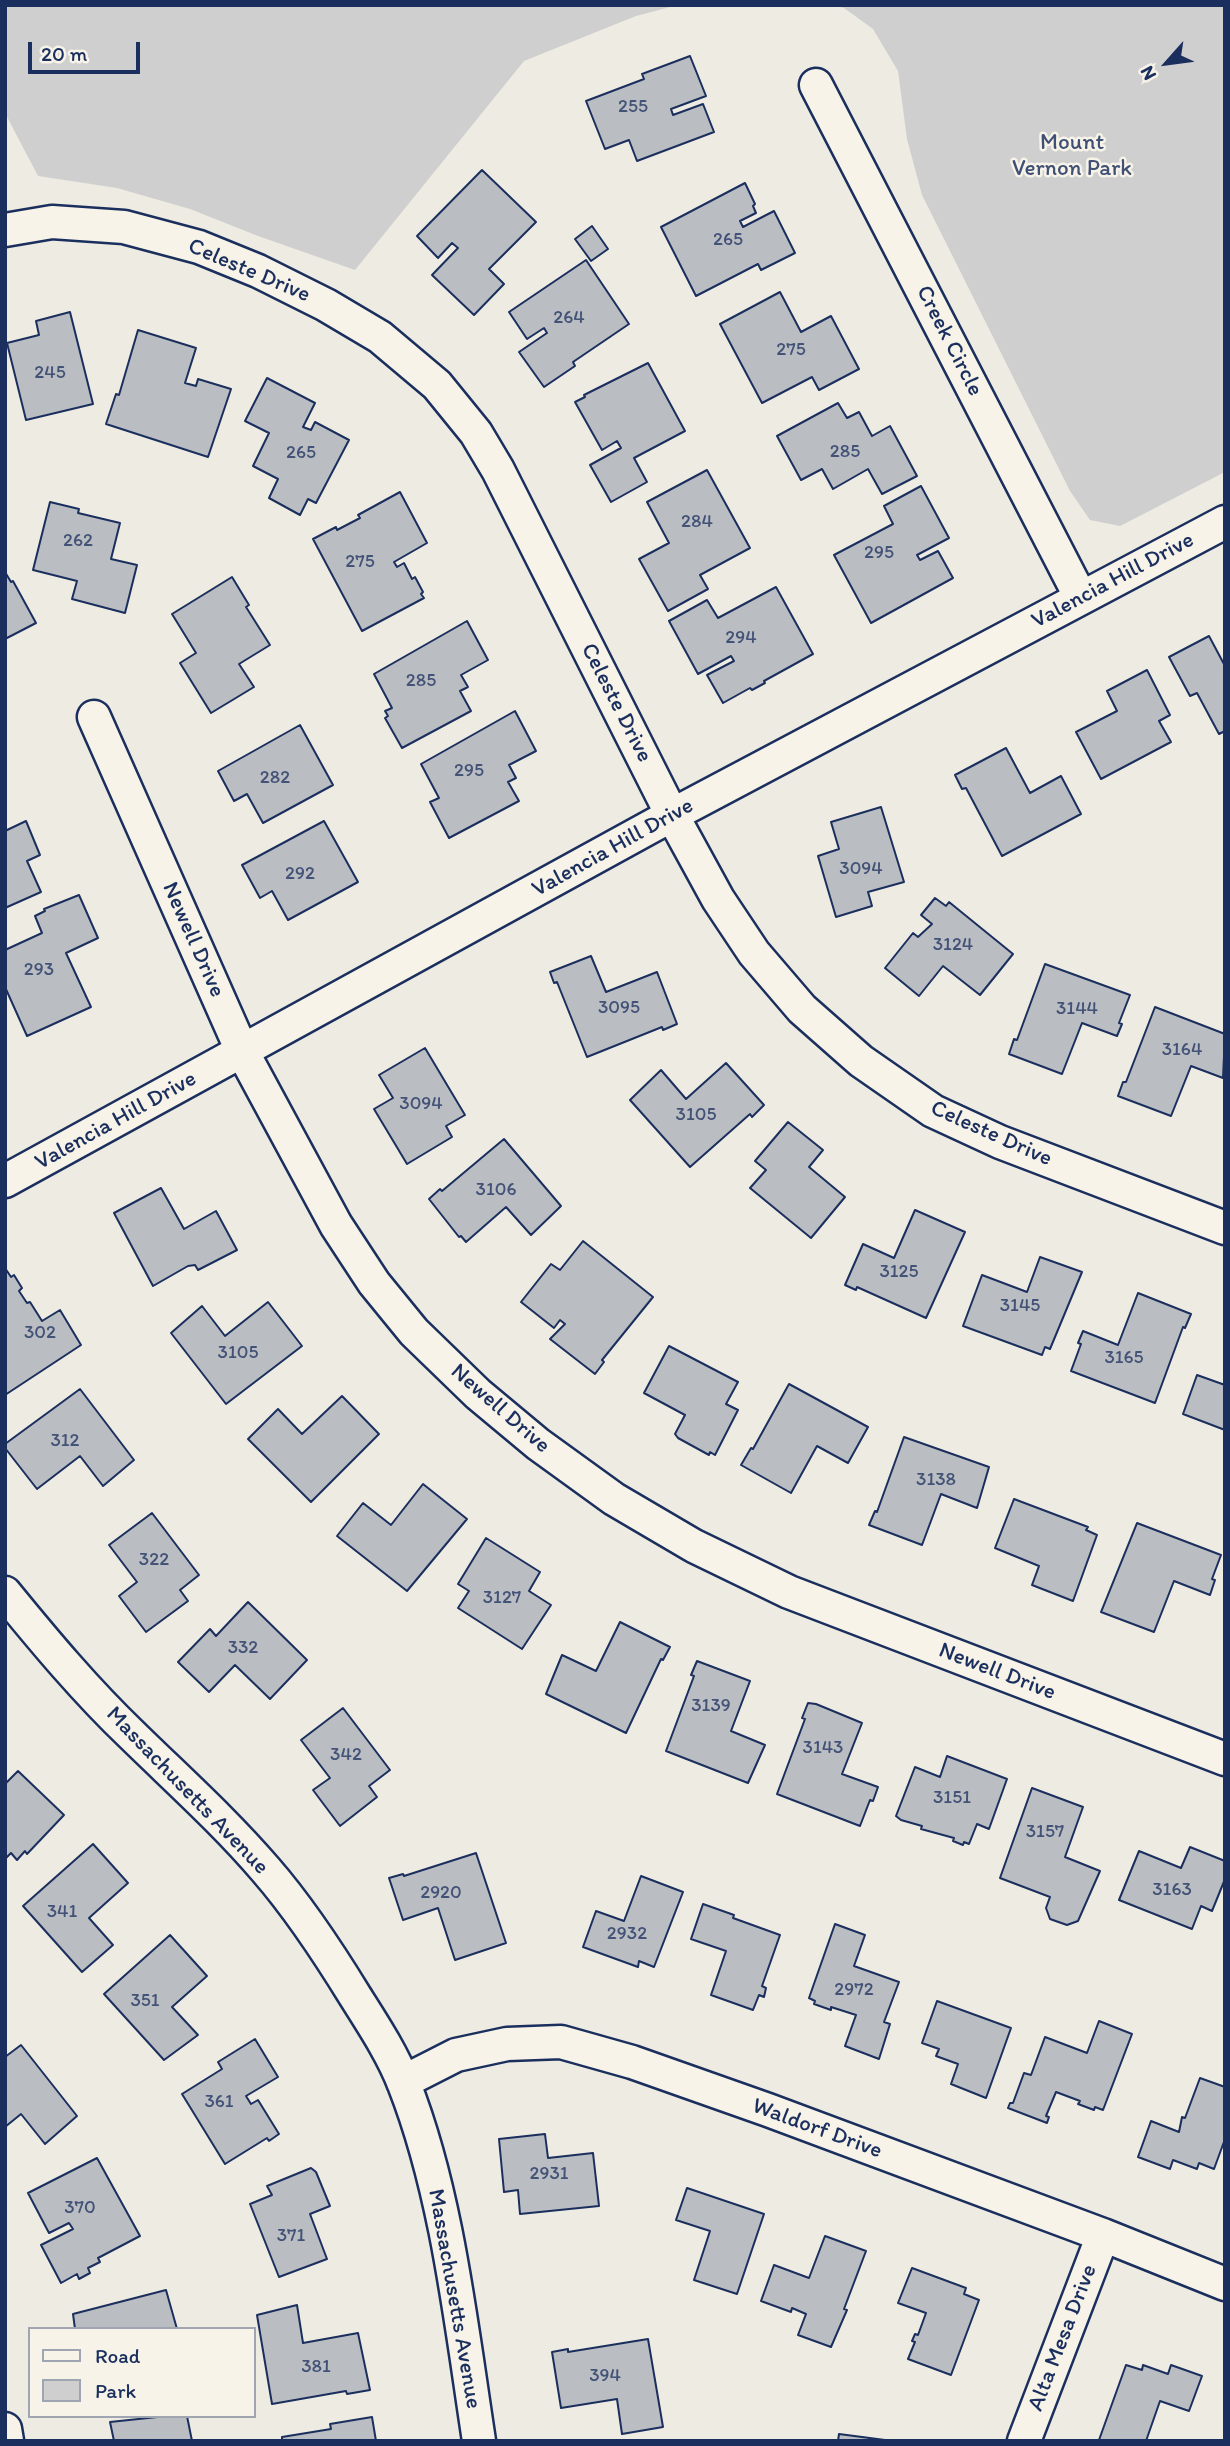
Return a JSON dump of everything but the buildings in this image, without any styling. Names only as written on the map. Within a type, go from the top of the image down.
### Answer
[{"type":"street","name":"Creek Circle","points":[[816,85],[1081,598]]},
{"type":"street","name":"Celeste Drive","points":[[5,230],[52,222],[124,227],[199,247],[258,271],[326,305],[380,337],[437,385],[476,433],[498,470],[672,815],[718,899],[754,953],[802,1009],[861,1061],[933,1111],[1000,1142],[1225,1228]]},
{"type":"street","name":"Valencia Hill Drive","points":[[5,1181],[672,815],[1225,522]]},
{"type":"street","name":"Newell Drive","points":[[94,717],[242,1051],[336,1225],[374,1283],[406,1322],[478,1394],[538,1444],[614,1499],[694,1546],[789,1592],[1225,1759]]},
{"type":"street","name":"Massachusetts Avenue","points":[[5,1593],[66,1667],[131,1735],[210,1808],[267,1872],[323,1944],[366,2013],[403,2082],[430,2162],[479,2441]]},
{"type":"street","name":"Waldorf Drive","points":[[403,2082],[456,2055],[507,2044],[561,2042],[632,2062],[756,2106],[1103,2235],[1225,2284]]},
{"type":"street","name":"Alta Mesa Drive","points":[[1024,2441],[1103,2235]]},
{"type":"street","points":[[5,2429],[7,2441]]},
{"type":"green space","points":[[5,5],[678,5],[636,16],[524,61],[355,270],[190,209],[117,188],[38,176],[5,113]]},
{"type":"green space","name":"Mount Vernon Park","points":[[832,5],[1225,5],[1225,472],[1120,526],[1090,520],[1070,491],[922,195],[907,139],[898,71],[873,29],[844,8]]}]
